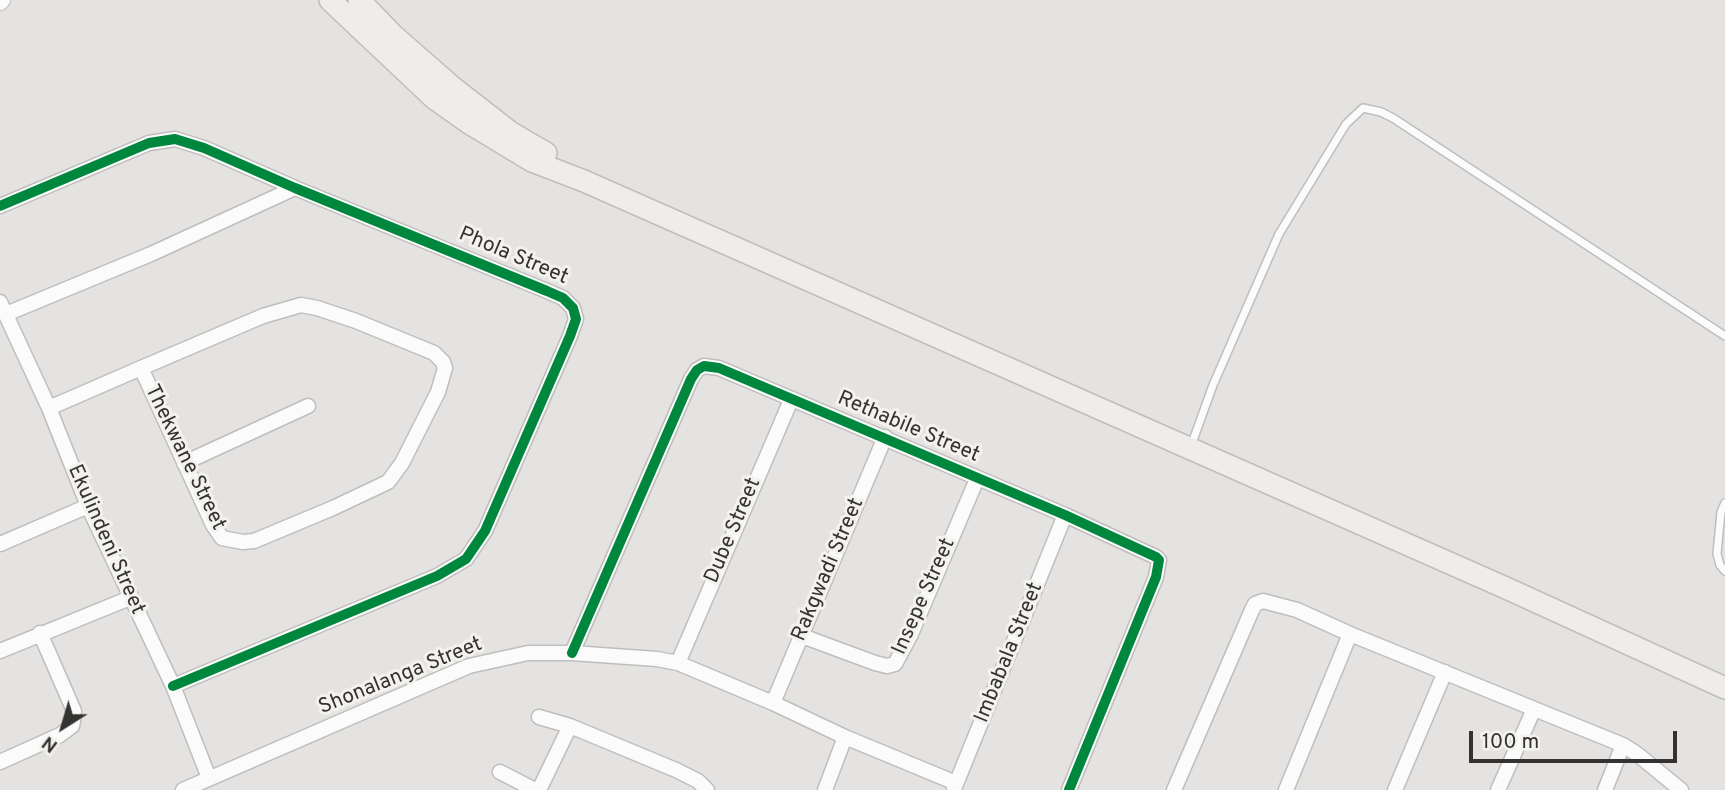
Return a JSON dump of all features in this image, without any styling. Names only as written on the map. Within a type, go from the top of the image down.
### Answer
[{"type":"main road","points":[[330,0],[435,99],[532,161],[584,181],[1506,588],[1725,688]]},
{"type":"main road","points":[[359,0],[394,36],[451,86],[510,132],[563,163],[584,181]]},
{"type":"street","name":"Phola Street","points":[[0,206],[149,143],[168,139],[185,141],[563,298],[573,308],[575,324],[485,531],[466,559],[438,576],[173,687]]},
{"type":"street","points":[[3,308],[151,254],[295,188]]},
{"type":"street","name":"Thekwane Street","points":[[49,408],[141,368],[263,316],[301,304],[356,321],[434,354],[444,365],[438,393],[402,463],[388,482],[254,541],[235,542],[227,541],[219,534],[141,368]]},
{"type":"street","name":"Ekulindeni Street","points":[[3,308],[49,408],[88,506],[173,687],[209,778]]},
{"type":"street","name":"Rethabile Street","points":[[572,653],[696,370],[709,366],[719,368],[1143,548],[1159,560],[1156,577],[1069,790]]},
{"type":"street","name":"Dube Street","points":[[677,663],[792,400]]},
{"type":"street","points":[[184,463],[307,406]]},
{"type":"street","name":"Rakgwadi Street","points":[[773,703],[885,438]]},
{"type":"street","name":"Insepe Street","points":[[802,636],[875,663],[887,666],[895,664],[901,656],[976,479]]},
{"type":"street","points":[[0,544],[88,506]]},
{"type":"street","name":"Imbabala Street","points":[[955,786],[1065,515]]},
{"type":"street","points":[[0,651],[130,598]]},
{"type":"street","points":[[1174,790],[1255,604],[1263,601],[1287,607],[1623,745],[1681,790]]},
{"type":"street","points":[[0,762],[60,735],[72,726],[74,711],[40,634]]},
{"type":"street","points":[[1286,790],[1350,634]]},
{"type":"street","name":"Shonalanga Street","points":[[183,790],[469,666],[528,653],[572,653],[677,663],[773,703],[955,786]]},
{"type":"street","points":[[1395,790],[1445,672]]},
{"type":"street","points":[[1498,790],[1534,709]]},
{"type":"street","points":[[539,717],[570,726],[676,770],[698,781],[706,790]]},
{"type":"street","points":[[500,772],[537,790],[570,726]]},
{"type":"street","points":[[825,790],[845,737]]},
{"type":"street","points":[[1605,790],[1623,745]]},
{"type":"lane","points":[[1189,450],[1213,385],[1279,234],[1297,200],[1346,124],[1363,108],[1393,118],[1725,336]]},
{"type":"lane","points":[[1725,503],[1720,519],[1717,554],[1720,565],[1725,570]]},
{"type":"cycle path","points":[[0,206],[149,143],[175,139],[204,148],[547,291],[563,298],[573,308],[576,319],[570,336],[485,531],[466,559],[437,576],[173,686]]},
{"type":"cycle path","points":[[572,653],[691,379],[697,370],[704,366],[719,368],[1065,515],[1159,560],[1156,577],[1069,790]]}]
